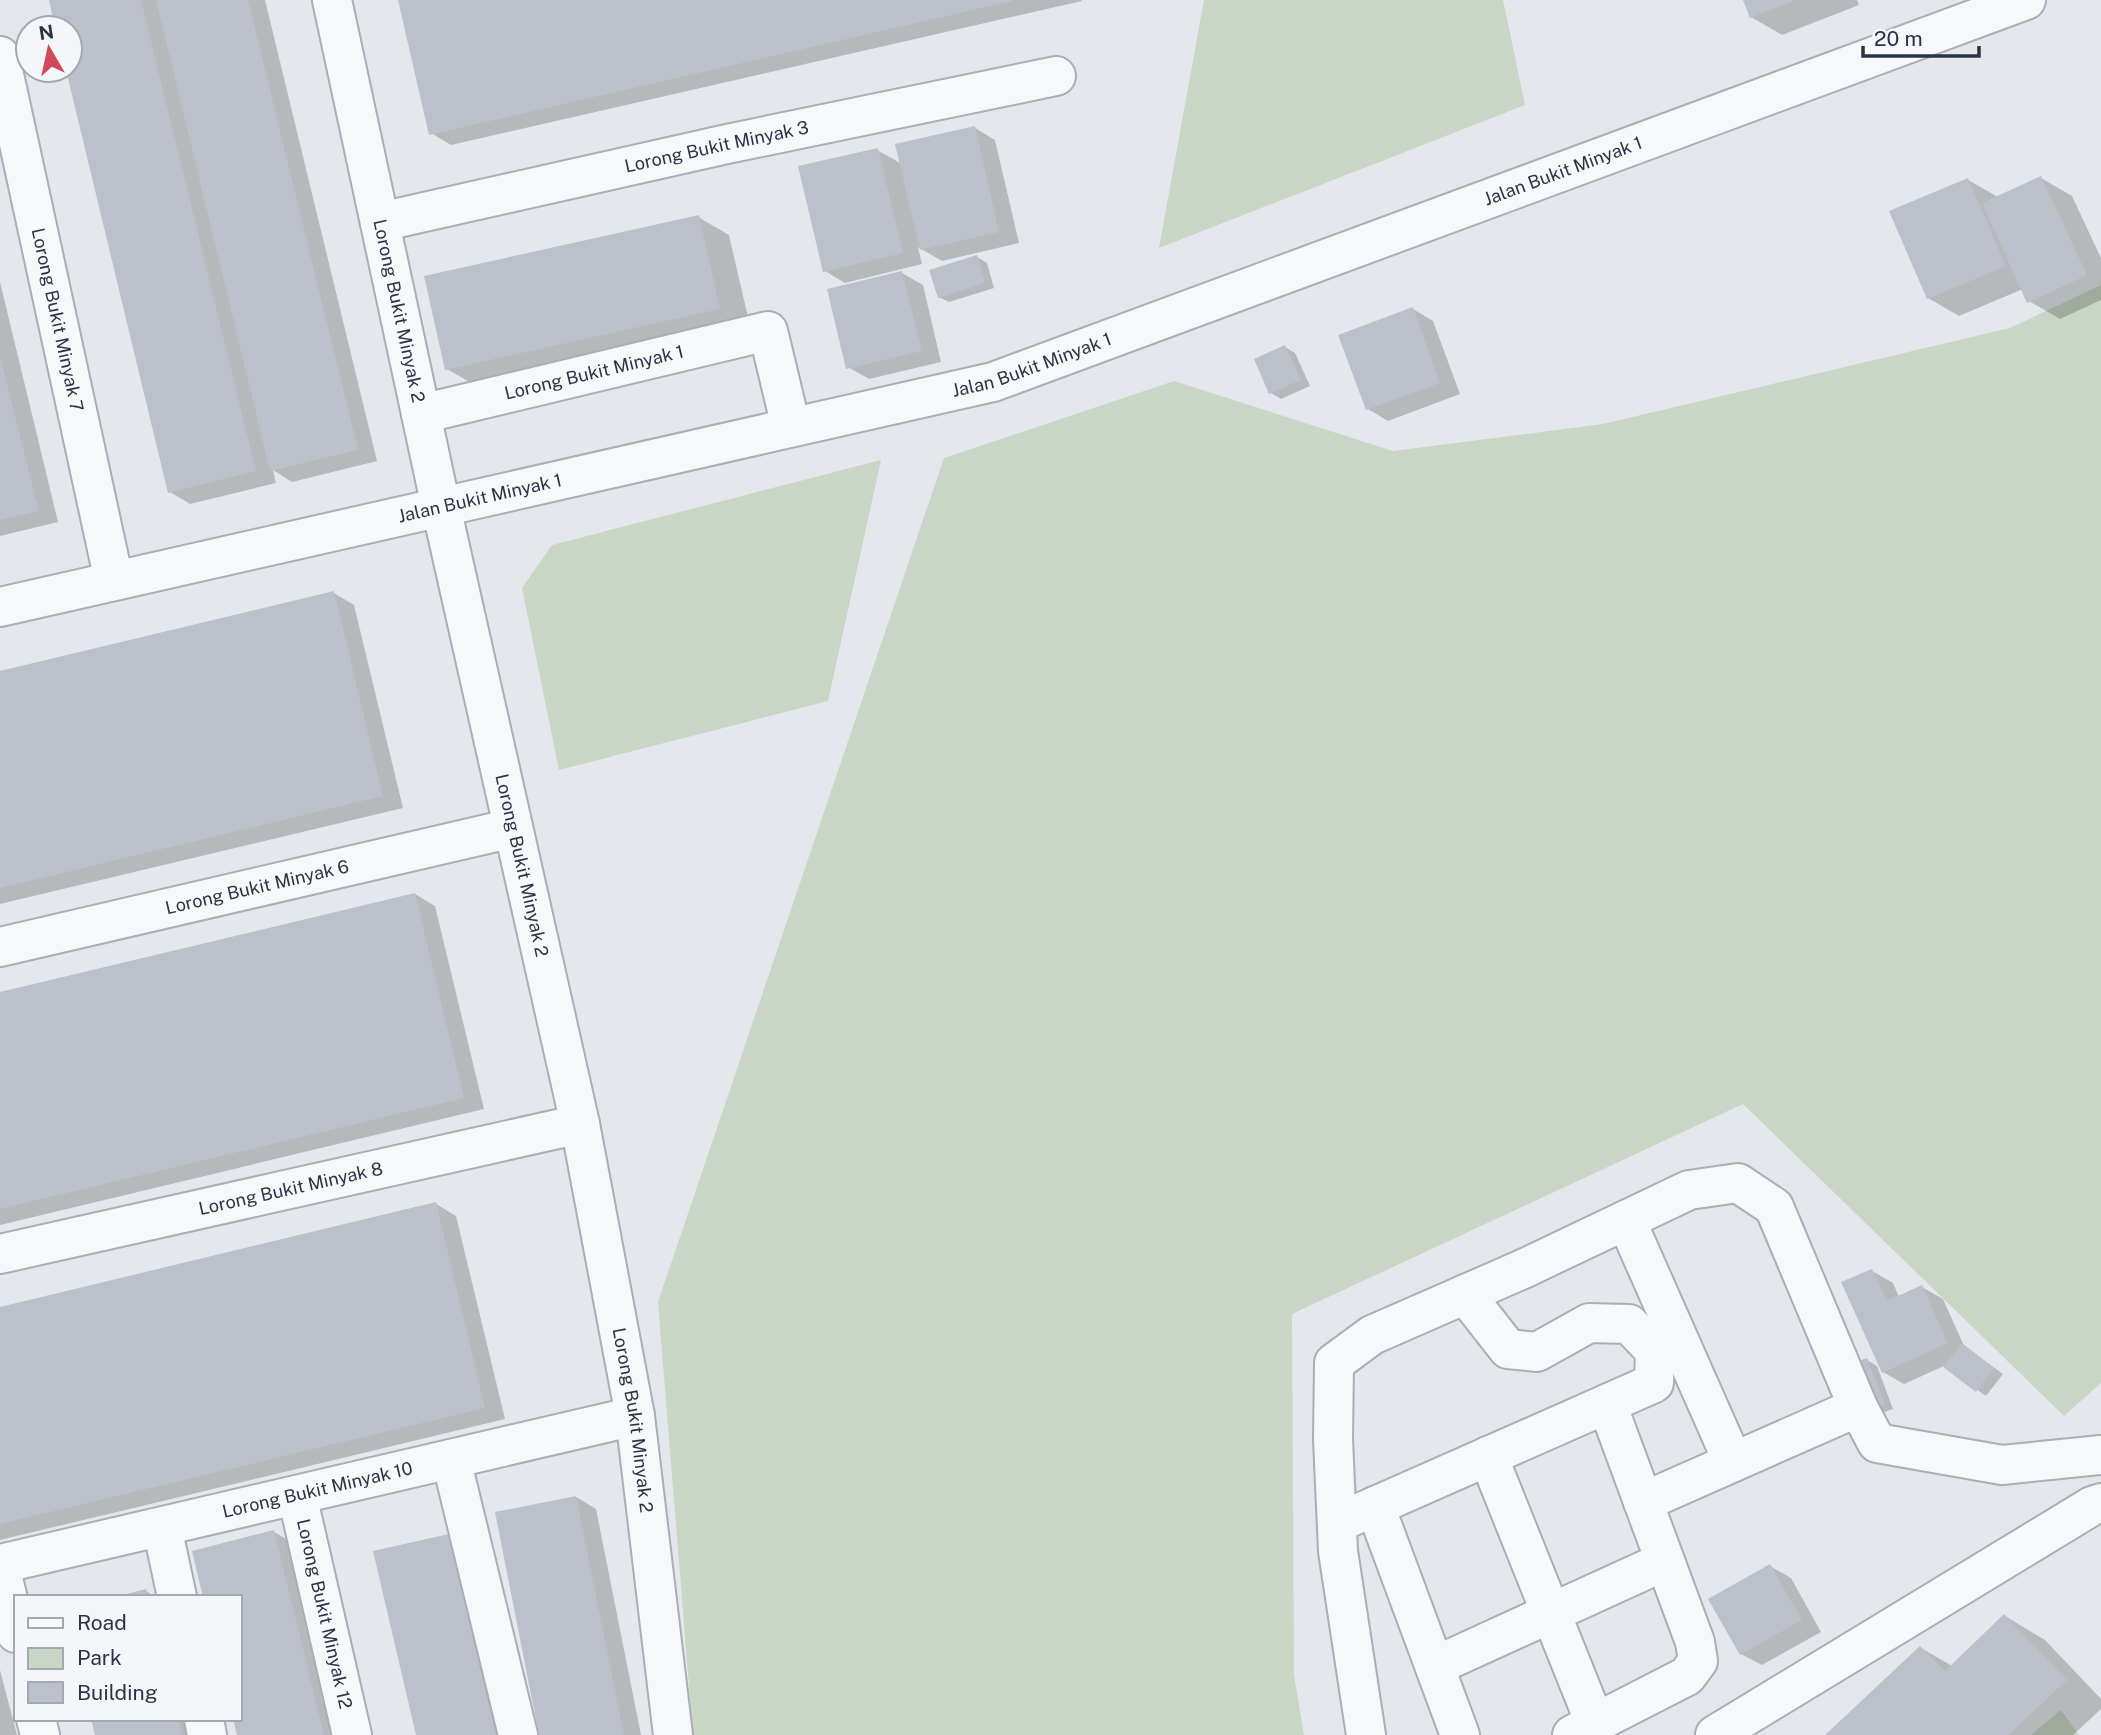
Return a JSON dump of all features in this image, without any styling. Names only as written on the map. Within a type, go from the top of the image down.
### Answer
[{"type":"street","name":"Lorong Bukit Minyak 2","points":[[331,0],[441,507],[580,1124],[635,1416],[673,1735]]},
{"type":"street","name":"Jalan Bukit Minyak 1","points":[[0,607],[993,382],[2026,0]]},
{"type":"street","name":"Lorong Bukit Minyak 7","points":[[0,56],[114,581]]},
{"type":"street","name":"Lorong Bukit Minyak 3","points":[[380,222],[727,144],[1056,76]]},
{"type":"street","name":"Lorong Bukit Minyak 1","points":[[421,414],[768,331],[791,427]]},
{"type":"street","name":"Lorong Bukit Minyak 6","points":[[0,947],[513,828]]},
{"type":"street","name":"Lorong Bukit Minyak 8","points":[[0,1254],[580,1124]]},
{"type":"street","points":[[1366,1735],[1338,1550],[1333,1439],[1334,1363],[1372,1335],[1689,1190],[1738,1183],[1774,1207],[1858,1407],[1877,1443],[2002,1465],[2101,1455]]},
{"type":"street","points":[[1626,1220],[1733,1462]]},
{"type":"street","points":[[1337,1523],[1654,1382],[1655,1351],[1629,1324],[1589,1323],[1537,1352],[1508,1349],[1465,1294]]},
{"type":"street","points":[[1488,1455],[1551,1613],[1583,1729],[1688,1676],[1698,1661],[1695,1642],[1607,1404]]},
{"type":"street","points":[[1643,1502],[1858,1407]]},
{"type":"street","name":"Lorong Bukit Minyak 10","points":[[0,1565],[635,1416]]},
{"type":"street","points":[[451,1459],[518,1735]]},
{"type":"street","name":"Lorong Bukit Minyak 12","points":[[297,1495],[352,1735]]},
{"type":"street","points":[[1715,1735],[1920,1609],[2101,1503]]},
{"type":"street","points":[[1375,1506],[1460,1735]]},
{"type":"street","points":[[162,1527],[177,1595]]},
{"type":"street","points":[[1434,1666],[1665,1561]]},
{"type":"street","points":[[0,1565],[14,1624]]},
{"type":"green space","points":[[1204,0],[1503,0],[1525,105],[1159,248]]},
{"type":"green space","points":[[2101,285],[2101,1383],[2064,1416],[1743,1104],[1292,1314],[1294,1675],[1304,1735],[693,1735],[658,1302],[944,458],[1174,381],[1393,451],[1603,424],[2010,328]]},
{"type":"green space","points":[[881,460],[828,701],[559,770],[522,588],[552,545]]},
{"type":"green space","points":[[2061,1710],[2079,1735],[2031,1735]]},
{"type":"building","points":[[49,0],[141,0],[256,471],[168,493],[69,84],[84,84],[84,14],[52,14]]},
{"type":"building","points":[[156,0],[248,0],[358,450],[270,471]]},
{"type":"building","points":[[398,0],[1012,0],[1012,1],[429,135]]},
{"type":"building","points":[[1743,0],[1796,0],[1750,18]]},
{"type":"building","points":[[975,126],[999,232],[920,250],[895,144]]},
{"type":"building","points":[[878,148],[903,253],[823,272],[798,166]]},
{"type":"building","points":[[2041,176],[2087,275],[2027,303],[1982,203]]},
{"type":"building","points":[[1968,178],[2006,266],[1927,299],[1889,211]]},
{"type":"building","points":[[699,215],[720,309],[445,370],[424,276]]},
{"type":"building","points":[[977,255],[985,283],[938,298],[929,270]]},
{"type":"building","points":[[902,271],[922,351],[846,369],[827,289]]},
{"type":"building","points":[[1413,307],[1440,383],[1366,410],[1338,335]]},
{"type":"building","points":[[1285,345],[1301,380],[1269,394],[1254,359]]},
{"type":"building","points":[[0,356],[39,511],[0,520]]},
{"type":"building","points":[[334,591],[383,796],[0,888],[0,671]]},
{"type":"building","points":[[415,893],[464,1098],[0,1209],[0,992]]},
{"type":"building","points":[[436,1202],[485,1408],[0,1524],[0,1307]]},
{"type":"building","points":[[1872,1269],[1887,1301],[1922,1285],[1948,1343],[1882,1373],[1841,1282]]},
{"type":"building","points":[[1962,1343],[1994,1368],[1976,1392],[1943,1367]]},
{"type":"building","points":[[1867,1358],[1885,1404],[1868,1410],[1851,1364]]},
{"type":"building","points":[[576,1496],[624,1735],[539,1735],[495,1512]]},
{"type":"building","points":[[274,1530],[324,1735],[237,1735],[234,1721],[242,1721],[242,1595],[203,1595],[192,1551]]},
{"type":"building","points":[[449,1534],[496,1735],[416,1735],[373,1551]]},
{"type":"building","points":[[1770,1564],[1802,1620],[1740,1655],[1708,1599]]},
{"type":"building","points":[[146,1589],[148,1595],[122,1595]]},
{"type":"building","points":[[2004,1614],[2067,1680],[2008,1735],[1825,1735],[1920,1646],[1945,1671]]},
{"type":"building","points":[[92,1721],[178,1721],[182,1735],[95,1735]]}]
